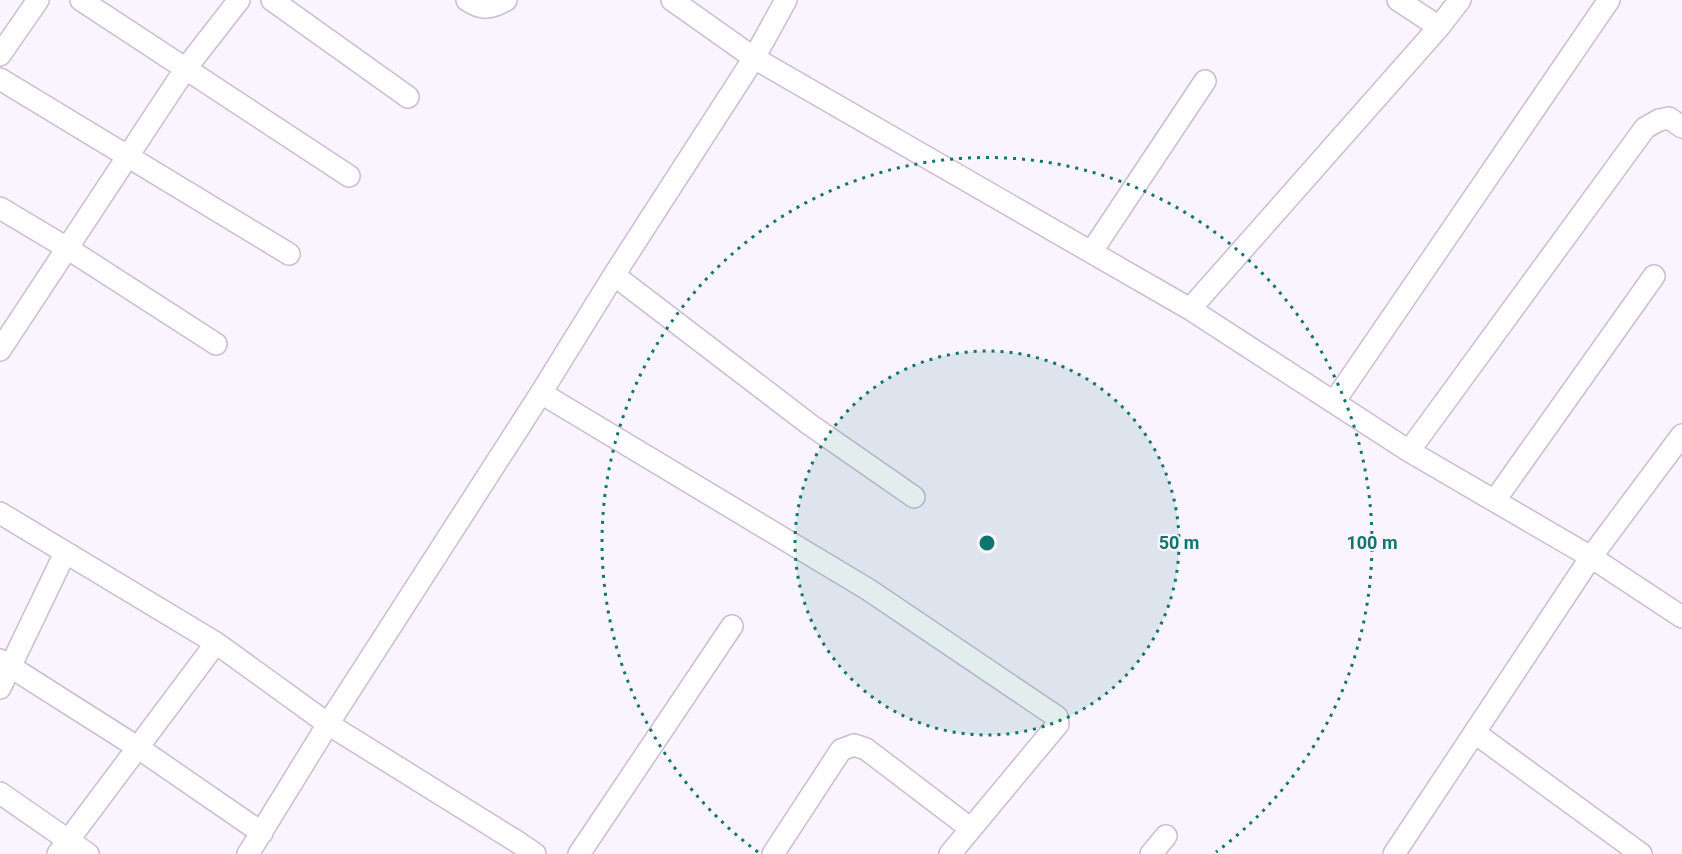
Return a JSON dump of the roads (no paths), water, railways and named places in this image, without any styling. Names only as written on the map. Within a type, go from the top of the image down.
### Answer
[{"type":"street","points":[[0,55],[38,0]]},
{"type":"street","points":[[81,0],[349,176]]},
{"type":"street","points":[[1,347],[186,68],[239,0]]},
{"type":"street","points":[[272,0],[408,97]]},
{"type":"street","points":[[467,0],[477,7],[488,9],[506,0]]},
{"type":"street","points":[[672,0],[754,58],[1190,309],[1409,451],[1591,556],[1682,617]]},
{"type":"street","points":[[248,854],[328,724],[542,393],[614,275],[754,58],[786,0]]},
{"type":"street","points":[[1398,0],[1439,27]]},
{"type":"street","points":[[1190,309],[1439,27],[1460,0]]},
{"type":"street","points":[[1334,402],[1609,0]]},
{"type":"street","points":[[0,79],[289,254]]},
{"type":"street","points":[[1092,251],[1205,81]]},
{"type":"street","points":[[1409,451],[1645,128],[1659,120],[1669,118],[1682,127]]},
{"type":"street","points":[[0,208],[67,248],[216,344]]},
{"type":"street","points":[[614,275],[809,424],[915,497]]},
{"type":"street","points":[[1495,500],[1654,276]]},
{"type":"street","points":[[542,393],[869,590],[1057,717],[1058,724],[950,854]]},
{"type":"street","points":[[1394,854],[1591,556],[1682,435]]},
{"type":"street","points":[[0,513],[216,643],[328,724],[511,847],[535,854]]},
{"type":"street","points":[[0,688],[5,663],[65,553]]},
{"type":"street","points":[[579,854],[732,626]]},
{"type":"street","points":[[63,847],[216,643]]},
{"type":"street","points":[[5,663],[137,747],[262,833]]},
{"type":"street","points":[[1475,733],[1641,854]]},
{"type":"street","points":[[773,854],[841,750],[854,745],[866,749],[971,829]]},
{"type":"street","points":[[0,793],[63,847],[88,854]]},
{"type":"street","points":[[1151,854],[1166,836]]}]
